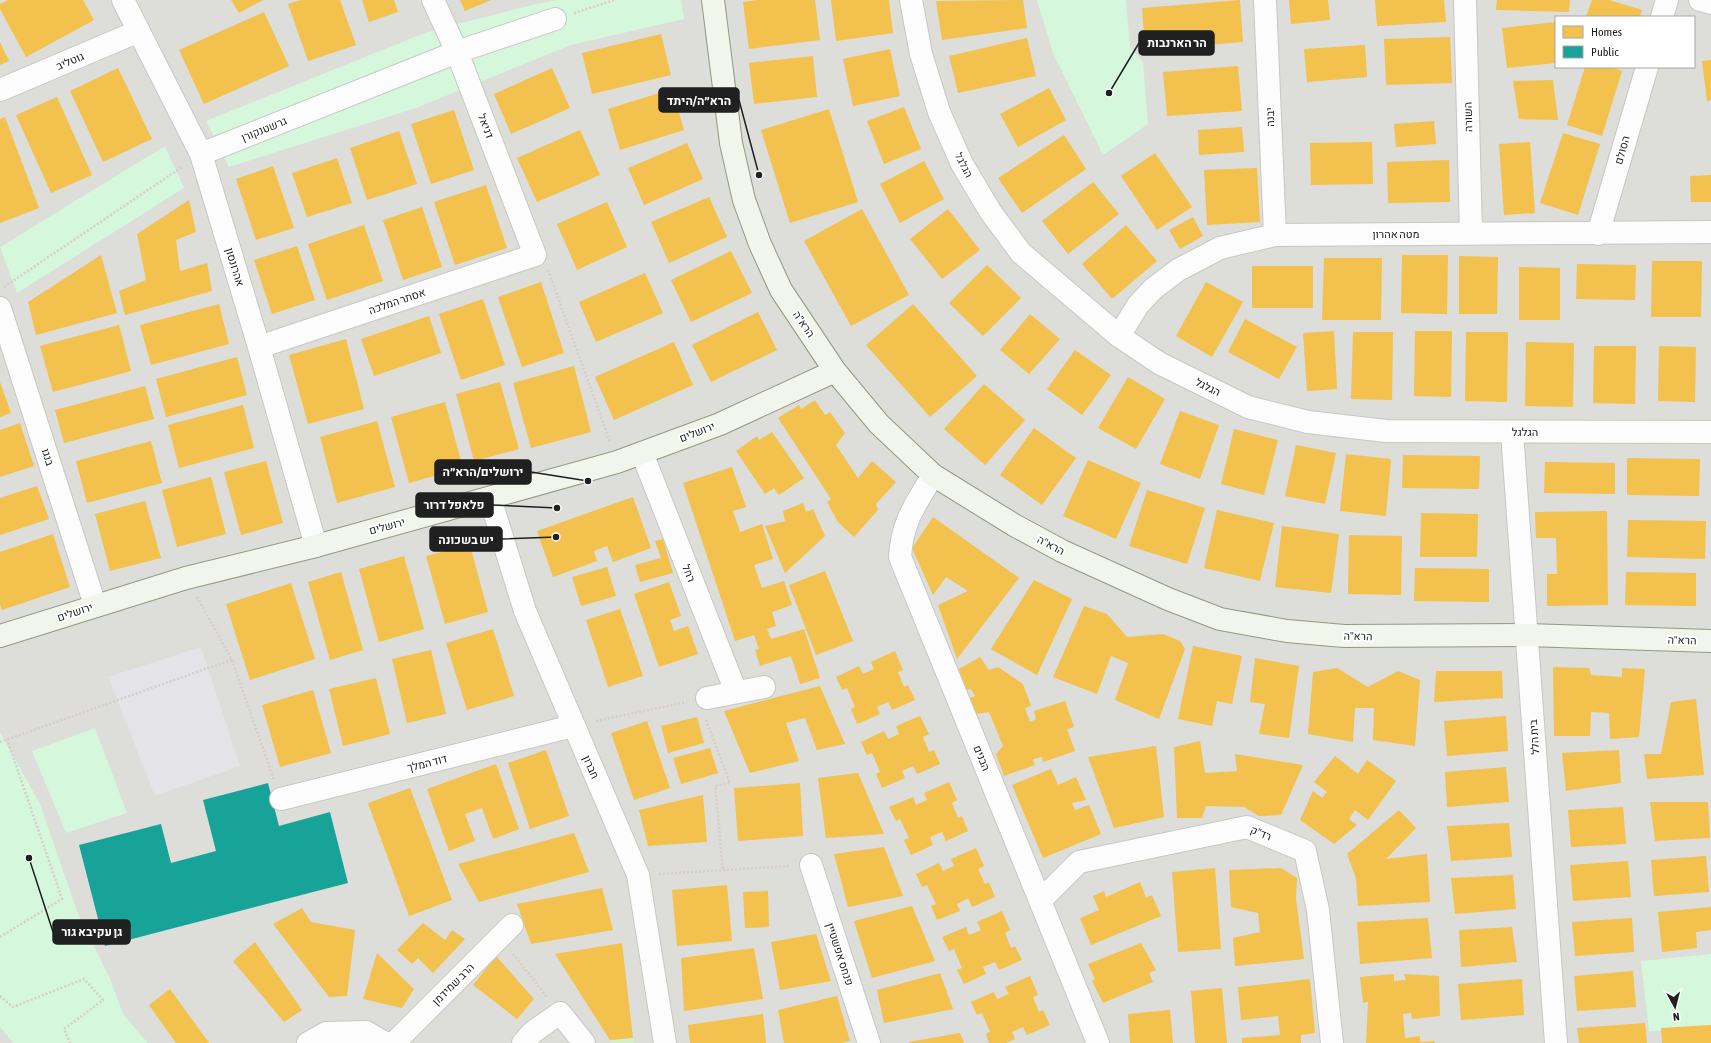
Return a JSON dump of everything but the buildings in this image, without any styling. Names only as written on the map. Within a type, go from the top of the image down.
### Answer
[{"type":"street","name":"אהרונסון","points":[[123,0],[201,154],[259,347],[316,546]]},
{"type":"street","name":"דניאל","points":[[433,0],[457,52],[535,255]]},
{"type":"street","name":"הרא\"ה","points":[[713,0],[731,144],[744,200],[760,244],[781,290],[835,372],[879,424],[933,475],[1014,525],[1062,551],[1168,599],[1220,618],[1287,631],[1344,636],[1527,635],[1711,641]]},
{"type":"street","name":"הגלגל","points":[[911,0],[921,54],[939,112],[962,164],[990,211],[1021,253],[1119,336],[1159,363],[1248,407],[1308,422],[1386,431],[1711,432]]},
{"type":"street","name":"יבנה","points":[[1265,0],[1275,235]]},
{"type":"street","name":"השורה","points":[[1465,0],[1471,234]]},
{"type":"street","points":[[1662,16],[1667,0]]},
{"type":"street","points":[[1700,0],[1711,3]]},
{"type":"street","name":"גרשטנקורן","points":[[201,154],[457,52],[554,20]]},
{"type":"street","name":"גוטליב","points":[[0,90],[139,31]]},
{"type":"street","name":"הסולם","points":[[1598,234],[1647,68]]},
{"type":"street","name":"מטה אהרון","points":[[1119,336],[1138,305],[1153,289],[1178,270],[1220,248],[1275,235],[1598,234],[1711,232]]},
{"type":"street","name":"אסתר המלכה","points":[[259,347],[535,255]]},
{"type":"street","name":"בנגו","points":[[0,308],[95,605]]},
{"type":"street","name":"ירושלים","points":[[0,636],[95,605],[186,578],[316,546],[617,462],[720,424],[835,372]]},
{"type":"street","name":"בית הלל","points":[[1512,432],[1556,1043]]},
{"type":"street","name":"רחל","points":[[642,453],[736,692]]},
{"type":"street","name":"הבנים","points":[[933,475],[907,518],[901,539],[900,557],[1098,1043]]},
{"type":"street","name":"חברון","points":[[490,498],[526,611],[638,875],[665,1043]]},
{"type":"street","points":[[703,699],[764,687]]},
{"type":"street","name":"דוד המלך","points":[[281,799],[574,726]]},
{"type":"street","name":"רד\"ק","points":[[1040,901],[1079,862],[1247,827],[1304,851],[1318,910],[1332,1043]]},
{"type":"street","name":"פנחס אפשטיין","points":[[811,865],[869,1043]]},
{"type":"street","name":"הרב שמידמן","points":[[394,1043],[506,931]]},
{"type":"street","points":[[523,1043],[533,1032],[560,1013],[584,1043]]},
{"type":"street","points":[[308,1043],[326,1033],[366,1032],[385,1043]]},
{"type":"path","points":[[554,20],[614,0]]},
{"type":"path","points":[[0,290],[201,154]]},
{"type":"path","points":[[535,255],[549,271],[617,462]]},
{"type":"path","points":[[186,578],[232,660],[281,799]]},
{"type":"path","points":[[0,742],[232,660]]},
{"type":"path","points":[[574,726],[703,699],[730,783],[715,786],[722,870]]},
{"type":"path","points":[[0,937],[62,899],[7,740]]},
{"type":"path","points":[[638,875],[811,865]]},
{"type":"path","points":[[506,931],[560,1013]]},
{"type":"path","points":[[0,996],[13,1007],[84,979],[103,1000],[64,1030],[70,1043]]},
{"type":"shaded area","points":[[0,0],[1711,0],[1711,1043],[0,1043]]},
{"type":"shaded area","points":[[870,552],[900,624],[870,637],[840,564]]},
{"type":"shaded area","points":[[201,647],[240,766],[155,796],[108,677]]},
{"type":"green space","points":[[557,0],[681,0],[684,19],[571,45],[416,108],[229,167],[206,121],[427,32]]},
{"type":"green space","points":[[1037,0],[1126,0],[1130,47],[1143,62],[1148,124],[1103,155],[1053,53]]},
{"type":"green space","points":[[165,146],[184,188],[17,293],[0,247]]},
{"type":"green space","points":[[95,728],[127,813],[66,833],[32,751]]},
{"type":"green space","points":[[0,732],[40,804],[77,911],[111,981],[123,1014],[148,1043],[13,1043],[0,1027]]},
{"type":"green space","points":[[1711,954],[1711,1030],[1649,1031],[1641,961]]},
{"type":"green space","points":[[633,1038],[634,1043],[612,1043],[610,1040]]},
{"type":"place","name":"הר הארנבות","points":[[1109,93]]},
{"type":"place","name":"הרא״ה/היתד","points":[[759,175]]},
{"type":"place","name":"ירושלים/הרא״ה","points":[[588,481]]},
{"type":"place","name":"פלאפל דרור","points":[[557,508]]},
{"type":"place","name":"יש בשכונה","points":[[556,537]]},
{"type":"place","name":"גן עקיבא גור","points":[[29,858]]}]
